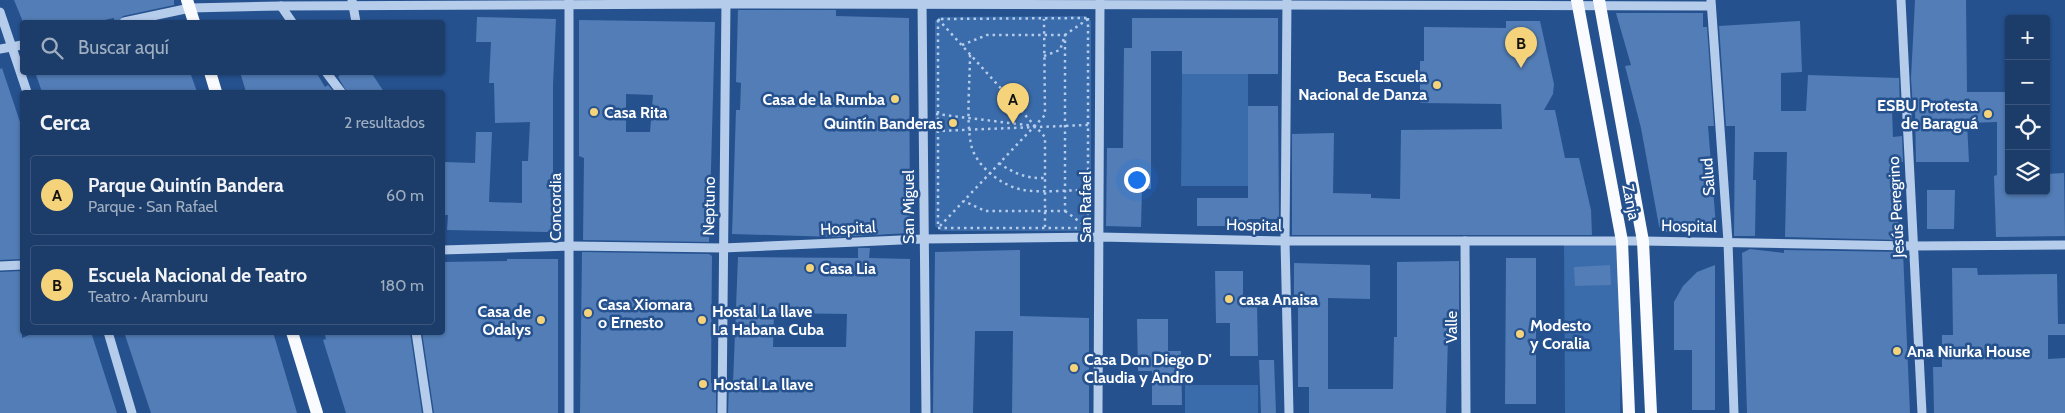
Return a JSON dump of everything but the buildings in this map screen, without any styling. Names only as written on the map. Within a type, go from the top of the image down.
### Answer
[{"type":"main road","name":"Zanja","points":[[1577,2],[1622,241],[1629,413]]},
{"type":"main road","name":"Zanja","points":[[1599,2],[1643,241],[1651,413]]},
{"type":"main road","points":[[188,4],[193,20]]},
{"type":"main road","points":[[211,75],[215,90]]},
{"type":"main road","points":[[293,335],[317,413]]},
{"type":"street","name":"Jesús Peregrino","points":[[1901,0],[1912,246],[1922,413]]},
{"type":"street","points":[[131,20],[188,4],[281,6],[353,3],[726,2],[1711,3]]},
{"type":"street","name":"Neptuno","points":[[722,413],[726,2]]},
{"type":"street","name":"San Miguel","points":[[922,2],[926,413]]},
{"type":"street","name":"San Rafael","points":[[1098,413],[1100,2]]},
{"type":"street","points":[[353,3],[356,20]]},
{"type":"street","name":"Concordia","points":[[569,3],[571,246],[569,413]]},
{"type":"street","points":[[1287,3],[1285,241],[1289,413]]},
{"type":"street","name":"Salud","points":[[1711,3],[1728,242],[1734,413]]},
{"type":"street","points":[[281,6],[291,20]]},
{"type":"street","points":[[0,12],[20,72]]},
{"type":"street","points":[[0,49],[20,45]]},
{"type":"street","points":[[21,75],[26,90]]},
{"type":"street","points":[[328,75],[340,90]]},
{"type":"street","name":"Hospital","points":[[445,250],[571,246],[723,248],[923,239],[1045,238],[1285,241],[1643,241],[1912,246],[2065,245]]},
{"type":"street","name":"Valle","points":[[1465,241],[1466,413]]},
{"type":"street","points":[[0,266],[20,265]]},
{"type":"street","points":[[109,335],[132,413]]},
{"type":"street","points":[[416,335],[428,413]]},
{"type":"path","points":[[922,2],[1045,137],[1045,238]]},
{"type":"path","points":[[1044,56],[1060,50],[1065,35],[1088,18],[1100,2]]},
{"type":"path","points":[[938,19],[1088,18]]},
{"type":"path","points":[[938,228],[1088,228],[1088,18]]},
{"type":"path","points":[[938,19],[938,228]]},
{"type":"path","points":[[923,239],[938,228],[1045,115],[1044,19]]},
{"type":"path","points":[[962,45],[987,35],[1065,35]]},
{"type":"path","points":[[964,201],[985,211],[1065,211],[1065,35]]},
{"type":"path","points":[[970,54],[970,144],[976,159],[990,173],[1006,184],[1023,190],[1100,190]]},
{"type":"path","points":[[1034,126],[937,114],[922,122],[938,132],[1100,124]]},
{"type":"path","points":[[999,163],[1011,171],[1026,176],[1045,178]]},
{"type":"shaded area","points":[[1085,16],[1091,21],[1091,226],[1085,231],[941,231],[935,226],[935,21],[940,17]]},
{"type":"shaded area","points":[[1182,74],[1248,74],[1248,186],[1181,186]]},
{"type":"shaded area","points":[[1564,241],[1622,241],[1620,413],[1565,413]]},
{"type":"shaded area","points":[[1185,385],[1258,385],[1258,413],[1185,413]]},
{"type":"place","name":"Escuela Nacional de Teatro","points":[[1521,68]]},
{"type":"place","name":"Beca Escuela Nacional de Danza","points":[[1437,85]]},
{"type":"place","name":"Casa de la Rumba","points":[[895,99]]},
{"type":"place","name":"Casa Rita","points":[[594,112]]},
{"type":"place","name":"ESBU Protesta de Baraguá","points":[[1988,114]]},
{"type":"place","name":"Quintín Banderas","points":[[953,123]]},
{"type":"place","name":"Parque Quintín Bandera","points":[[1013,124]]},
{"type":"place","name":"Casa Lia","points":[[810,268]]},
{"type":"place","name":"casa Anaisa","points":[[1229,299]]},
{"type":"place","name":"Casa Xiomara o Ernesto","points":[[588,313]]},
{"type":"place","name":"Casa de Odalys","points":[[541,320]]},
{"type":"place","name":"Hostal La llave La Habana Cuba","points":[[702,320]]},
{"type":"place","name":"Modesto y Coralia","points":[[1520,334]]},
{"type":"place","name":"Ana Niurka House","points":[[1897,351]]},
{"type":"place","name":"Casa Don Diego D' Claudia y Andro","points":[[1074,368]]},
{"type":"place","name":"Hostal La llave","points":[[703,384]]}]
